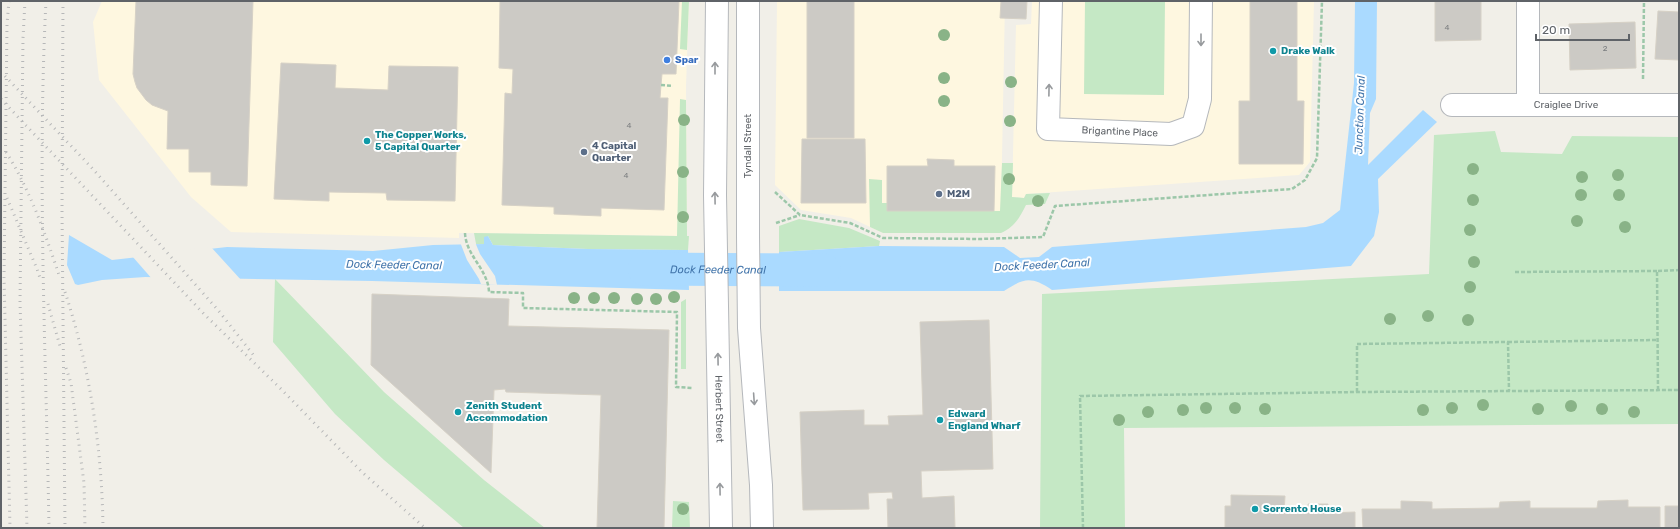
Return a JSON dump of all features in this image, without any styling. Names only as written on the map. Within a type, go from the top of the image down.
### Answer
[{"type":"street","name":"Herbert Street","points":[[717,1],[715,101],[716,290],[721,528]]},
{"type":"street","name":"Tyndall Street","points":[[748,1],[748,236],[750,343],[761,485],[762,528]]},
{"type":"street","name":"Brigantine Place","points":[[1051,1],[1048,129],[1171,134],[1193,126],[1200,99],[1201,1]]},
{"type":"street","points":[[1528,1],[1528,105]]},
{"type":"street","name":"Craiglee Drive","points":[[1452,105],[1679,105]]},
{"type":"path","points":[[773,224],[800,215],[850,223],[883,238],[980,239],[1043,237],[1055,206],[1292,188],[1305,180],[1317,158],[1322,1]]},
{"type":"path","points":[[1643,105],[1644,1]]},
{"type":"path","points":[[661,85],[673,86]]},
{"type":"path","points":[[774,191],[800,215]]},
{"type":"path","points":[[465,233],[469,250],[485,275],[488,285],[488,292],[523,293],[523,308],[677,312],[676,387],[694,388]]},
{"type":"path","points":[[1514,272],[1679,270]]},
{"type":"path","points":[[1657,271],[1658,390]]},
{"type":"path","points":[[1357,392],[1357,344],[1658,340]]},
{"type":"path","points":[[1508,342],[1509,391]]},
{"type":"path","points":[[1083,528],[1080,396],[1357,392],[1679,390]]},
{"type":"shaded area","points":[[102,1],[689,1],[686,86],[687,236],[459,233],[459,238],[231,232],[191,197],[99,80],[93,22]]},
{"type":"shaded area","points":[[777,1],[1005,1],[1001,211],[883,233],[851,218],[801,210],[775,185]]},
{"type":"shaded area","name":"Drake Walk","points":[[1032,1],[1314,1],[1310,162],[1299,175],[1026,194],[1024,198],[1012,197],[1016,25],[1031,24]]},
{"type":"green space","points":[[682,1],[689,1],[687,50],[680,49]]},
{"type":"green space","points":[[1085,1],[1165,1],[1164,95],[1084,94]]},
{"type":"green space","points":[[680,99],[686,100],[688,250],[588,249],[493,245],[488,236],[484,244],[476,244],[474,233],[677,236]]},
{"type":"green space","points":[[1495,131],[1501,152],[1562,154],[1572,136],[1679,137],[1679,424],[1124,428],[1125,528],[1040,528],[1042,294],[1429,274],[1434,135]]},
{"type":"green space","points":[[1002,163],[1013,163],[1012,197],[1024,198],[1026,194],[1050,193],[1045,204],[1026,205],[1016,222],[1006,231],[1001,233],[883,233],[870,227],[869,179],[882,180],[882,203],[887,203],[887,211],[1000,211]]},
{"type":"green space","points":[[799,219],[849,228],[880,241],[879,246],[779,252],[779,226]]},
{"type":"green space","points":[[275,279],[384,392],[484,480],[545,528],[464,528],[384,460],[335,414],[273,342]]},
{"type":"green space","points":[[686,299],[686,369],[681,369],[681,302]]},
{"type":"green space","points":[[673,501],[689,502],[690,528],[672,528]]},
{"type":"water","name":"Junction Canal","points":[[1355,1],[1377,1],[1376,99],[1370,113],[1368,165],[1423,110],[1437,122],[1378,179],[1379,212],[1374,236],[1351,266],[1052,290],[1038,282],[1028,280],[1017,283],[1004,291],[779,291],[779,252],[879,246],[1004,247],[1020,258],[1039,257],[1052,247],[1306,227],[1323,223],[1340,210],[1354,83]]},
{"type":"water","points":[[69,235],[112,260],[227,247],[373,251],[433,245],[484,244],[484,237],[488,236],[493,245],[588,249],[688,250],[689,290],[372,281],[145,277],[102,280],[78,285],[75,284],[67,265]]},
{"type":"pier","points":[[460,242],[475,242],[480,254],[495,276],[497,285],[481,284],[467,260]]},
{"type":"pier","points":[[211,247],[242,281],[153,280],[132,256]]},
{"type":"building","points":[[136,1],[253,1],[247,186],[211,185],[211,172],[189,172],[189,149],[167,149],[168,111],[152,105],[146,100],[137,88],[133,74]]},
{"type":"building","name":"4 Capital Quarter","points":[[500,1],[679,1],[676,74],[662,74],[660,98],[668,98],[664,210],[601,208],[601,216],[554,214],[554,207],[502,205],[505,93],[512,94],[513,69],[499,68]]},
{"type":"building","points":[[807,1],[854,1],[854,138],[807,138]]},
{"type":"building","points":[[1001,1],[1027,1],[1026,19],[1000,18]]},
{"type":"building","name":"Drake Walk","points":[[1250,1],[1297,1],[1297,101],[1304,101],[1303,164],[1239,164],[1239,101],[1250,101]]},
{"type":"building","points":[[1435,1],[1481,1],[1481,40],[1435,41]]},
{"type":"building","points":[[1658,11],[1679,12],[1679,60],[1655,59]]},
{"type":"building","points":[[1635,22],[1636,68],[1570,70],[1569,24]]},
{"type":"building","name":"The Copper Works, 5 Capital Quarter","points":[[281,63],[336,65],[335,88],[388,90],[389,66],[458,67],[455,201],[387,200],[386,193],[329,192],[329,201],[274,199]]},
{"type":"building","points":[[802,139],[865,139],[866,203],[801,203]]},
{"type":"building","points":[[927,159],[954,160],[954,166],[995,166],[994,211],[887,211],[887,166],[928,166]]},
{"type":"building","name":"Zenith Student Accommodation","points":[[372,294],[509,299],[508,326],[669,330],[664,528],[597,528],[601,395],[506,392],[505,389],[494,390],[491,473],[371,365]]},
{"type":"building","name":"Edward England Wharf","points":[[989,320],[993,469],[921,471],[922,498],[954,496],[955,528],[888,528],[887,499],[893,499],[892,492],[868,493],[869,509],[803,510],[800,412],[864,410],[864,425],[889,425],[888,416],[923,415],[920,322]]},
{"type":"building","name":"Sorrento House","points":[[1231,495],[1285,496],[1284,513],[1308,513],[1308,504],[1328,504],[1328,513],[1355,512],[1355,528],[1225,528],[1225,506],[1231,506]]},
{"type":"building","points":[[1628,500],[1628,507],[1660,507],[1660,528],[1363,528],[1362,509],[1401,509],[1401,501],[1432,502],[1432,509],[1499,508],[1500,502],[1530,501],[1530,508],[1597,508],[1598,501]]},
{"type":"building","points":[[1665,506],[1679,506],[1679,528],[1665,528]]},
{"type":"waterway","name":"Dock Feeder Canal","points":[[644,269],[824,270]]},
{"type":"railway","points":[[9,1],[7,24],[4,277],[10,528]]},
{"type":"railway","points":[[25,1],[23,38],[20,302],[27,528]]},
{"type":"railway","points":[[46,1],[43,67],[42,199],[49,528]]},
{"type":"railway","points":[[63,1],[62,210],[65,528]]},
{"type":"railway","points":[[5,76],[91,167],[218,310],[255,357]]},
{"type":"railway","points":[[1,99],[204,314],[282,390],[363,473],[425,528]]},
{"type":"railway","points":[[6,152],[15,166],[30,197],[59,275]]},
{"type":"railway","points":[[7,198],[41,281]]},
{"type":"railway","points":[[65,292],[74,321],[88,379],[93,409],[100,468],[103,528]]},
{"type":"railway","points":[[48,304],[60,346]]},
{"type":"railway","points":[[66,368],[71,383],[84,483],[85,528]]},
{"type":"place","name":"Drake Walk","points":[[1273,51]]},
{"type":"place","name":"Spar","points":[[667,60]]},
{"type":"place","name":"The Copper Works, 5 Capital Quarter","points":[[367,141]]},
{"type":"place","name":"4 Capital Quarter","points":[[584,152]]},
{"type":"place","name":"M2M","points":[[939,194]]},
{"type":"place","name":"Zenith Student Accommodation","points":[[458,412]]},
{"type":"place","name":"Edward England Wharf","points":[[940,420]]},
{"type":"place","name":"Sorrento House","points":[[1255,509]]}]
